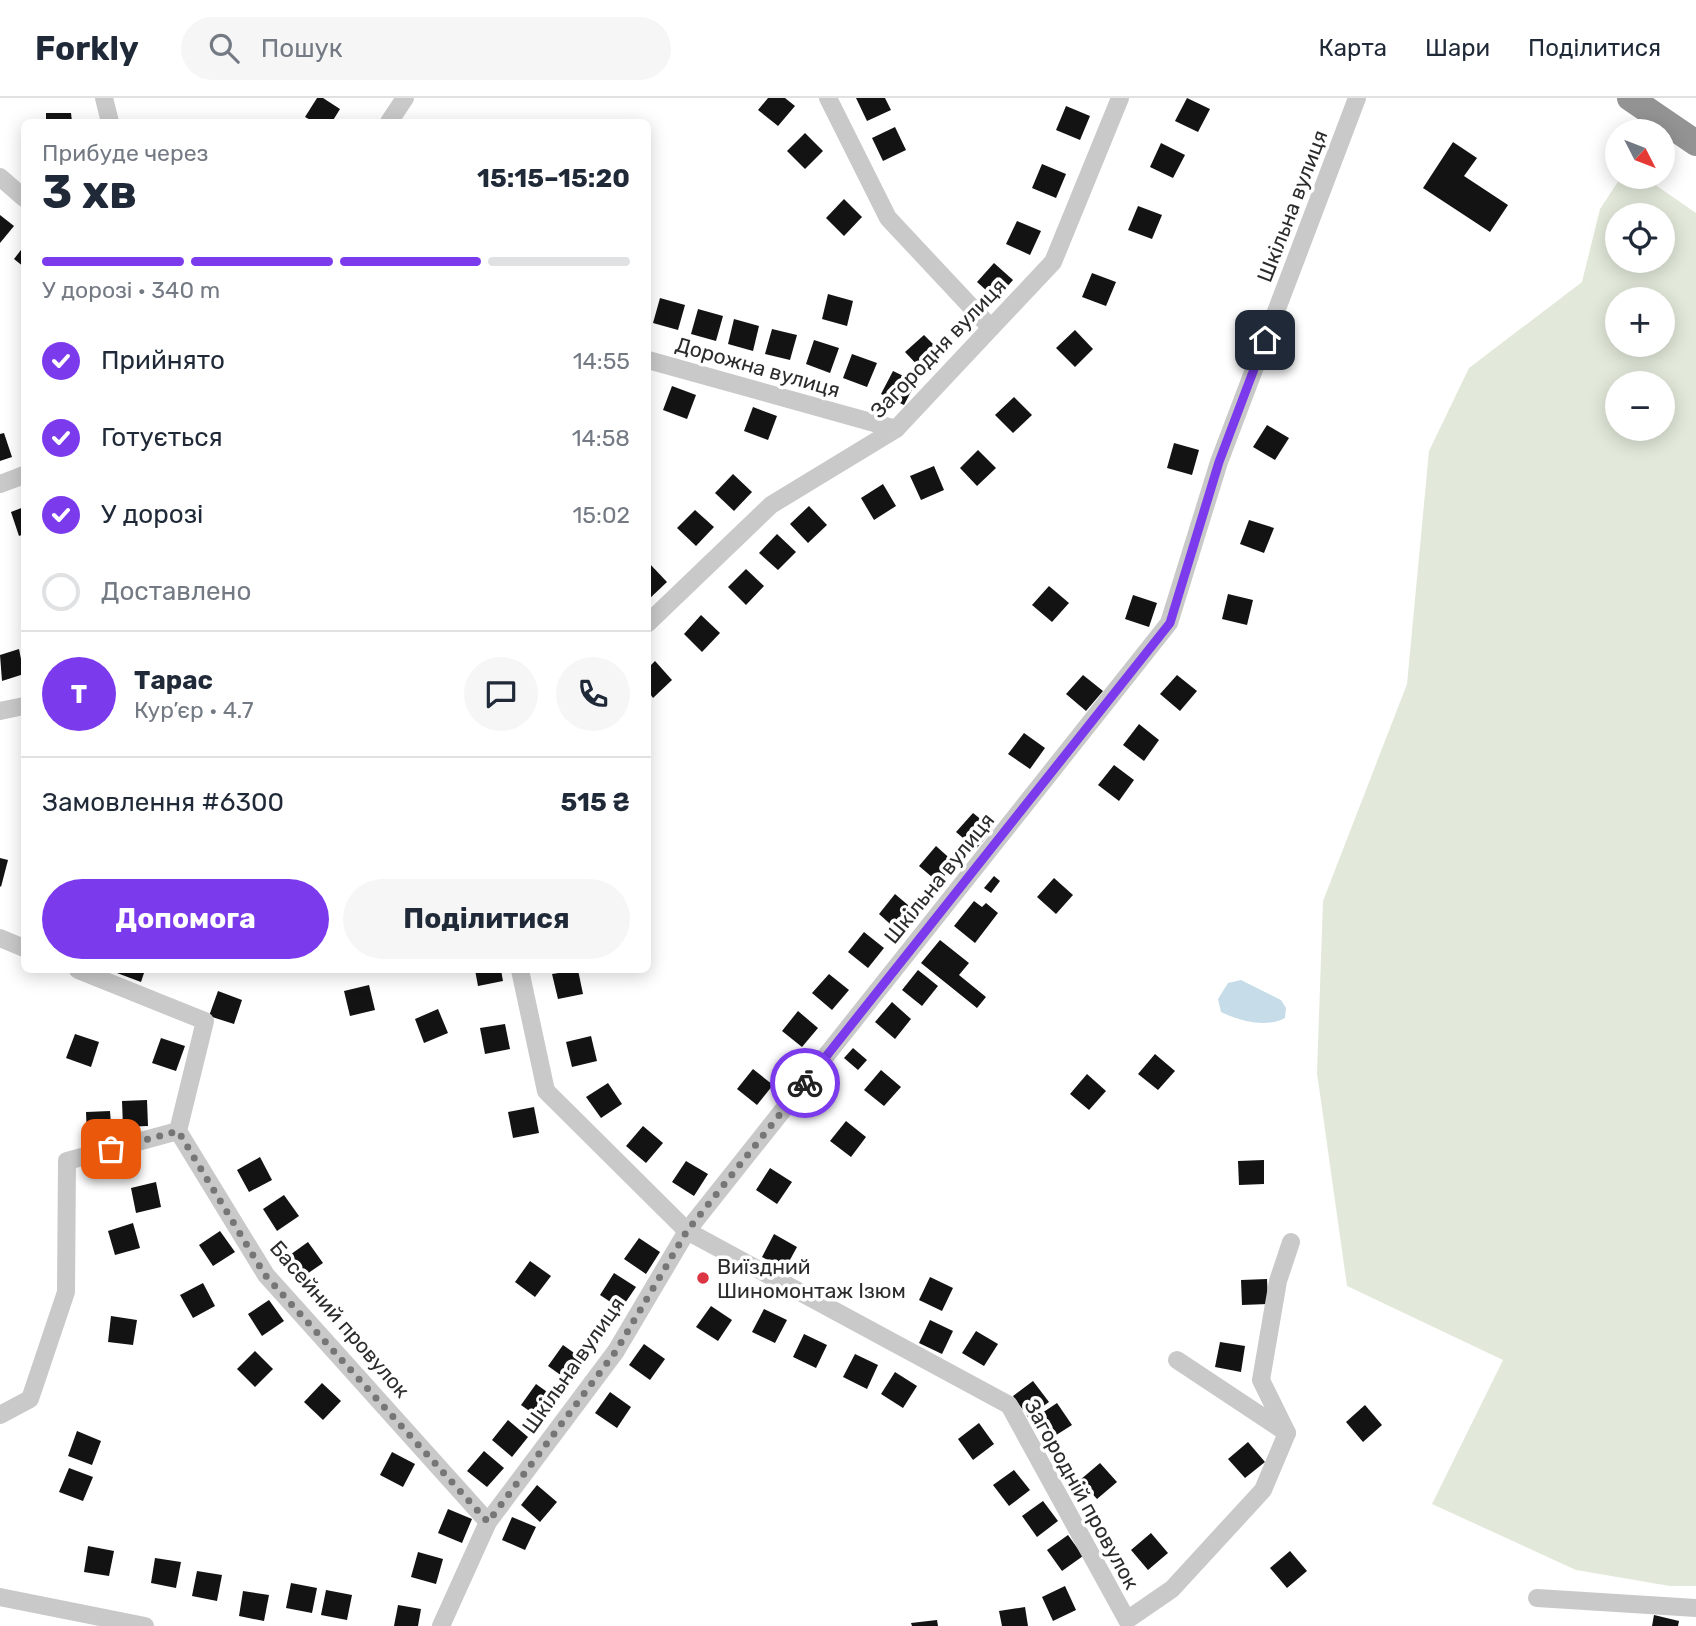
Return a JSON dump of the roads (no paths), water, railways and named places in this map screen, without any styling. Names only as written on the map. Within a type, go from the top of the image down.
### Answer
[{"type":"highway","points":[[1630,98],[1696,143]]},
{"type":"street","points":[[104,98],[109,119]]},
{"type":"street","points":[[390,119],[405,98]]},
{"type":"street","points":[[828,98],[888,218],[991,328]]},
{"type":"street","name":"Загородня вулиця","points":[[651,620],[771,505],[896,429],[1053,262],[1120,98]]},
{"type":"street","name":"Шкільна вулиця","points":[[441,1626],[488,1522],[616,1351],[687,1231],[1170,623],[1219,462],[1357,98]]},
{"type":"street","points":[[0,177],[21,195]]},
{"type":"street","name":"Дорожна вулиця","points":[[651,361],[896,429]]},
{"type":"street","points":[[0,484],[21,476]]},
{"type":"street","points":[[0,711],[21,707]]},
{"type":"street","points":[[0,938],[21,947]]},
{"type":"street","points":[[0,1415],[30,1399],[66,1292],[67,1161],[178,1131],[205,1021],[85,973]]},
{"type":"street","name":"Загородній провулок","points":[[521,973],[545,1091],[687,1231],[1009,1405],[1127,1620],[1172,1589],[1263,1490],[1287,1433]]},
{"type":"street","name":"Басейний провулок","points":[[178,1131],[265,1275],[488,1522]]},
{"type":"street","points":[[1287,1433],[1261,1380],[1278,1281],[1290,1242]]},
{"type":"street","points":[[1177,1360],[1287,1433]]},
{"type":"street","points":[[0,1597],[145,1626]]},
{"type":"street","points":[[1537,1598],[1696,1608]]},
{"type":"water","points":[[1241,980],[1281,1000],[1286,1008],[1285,1018],[1261,1023],[1221,1012],[1218,999],[1228,983]]},
{"type":"place","name":"Виїздний Шиномонтаж Ізюм","points":[[703,1278]]}]
